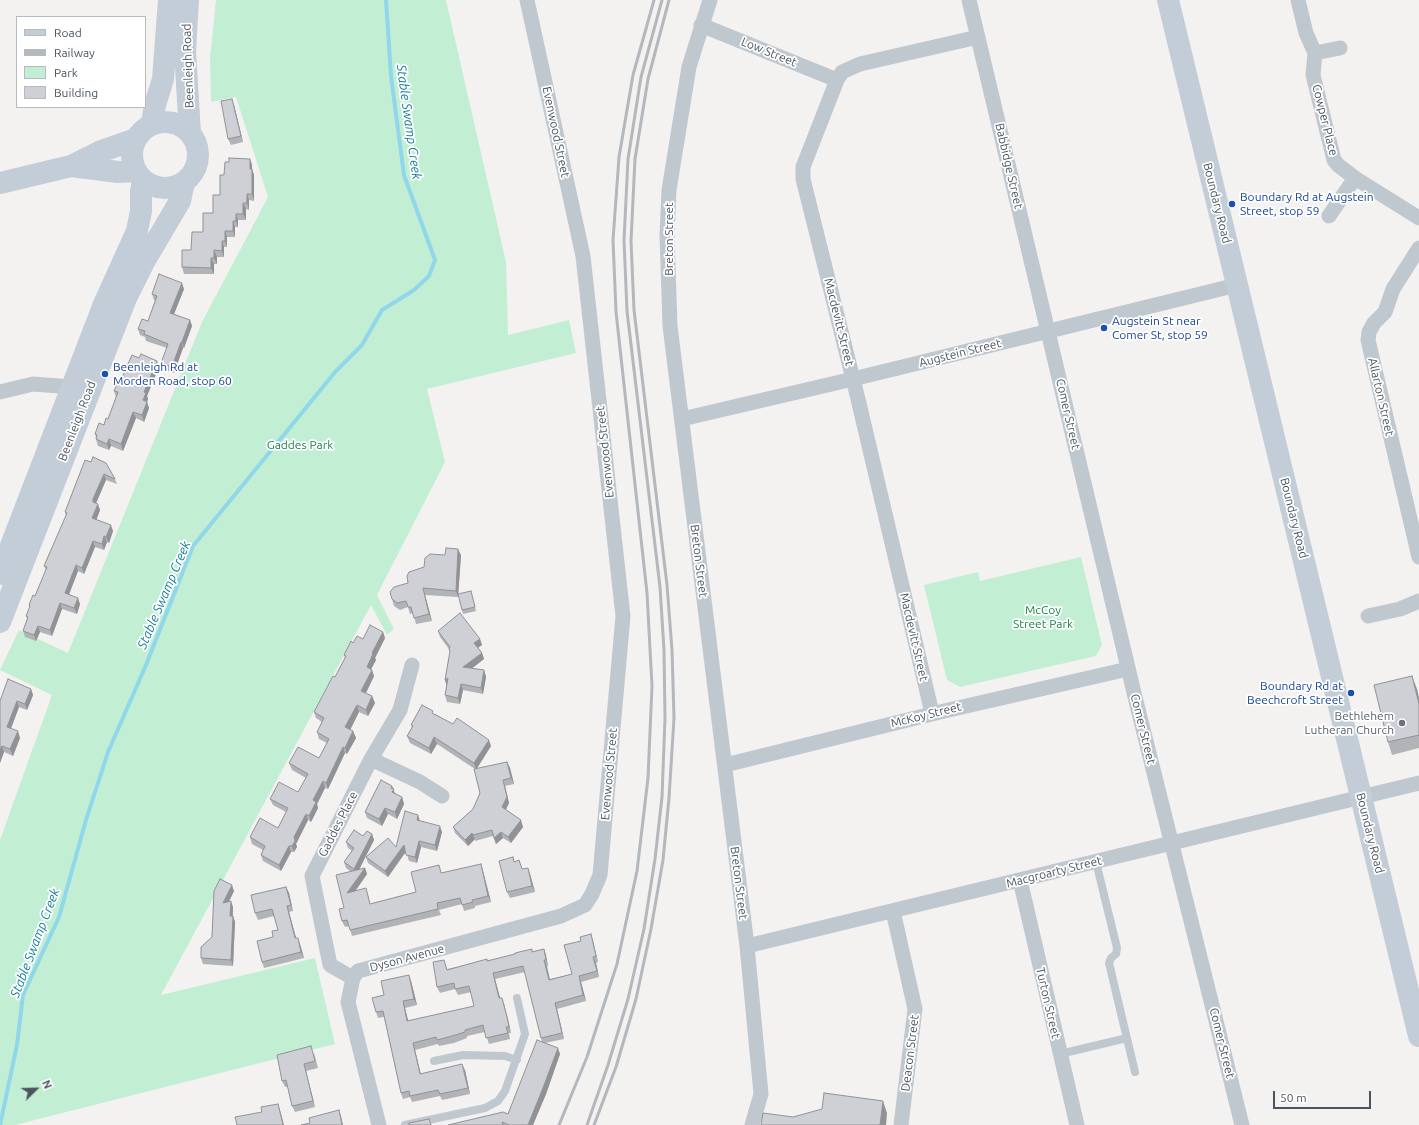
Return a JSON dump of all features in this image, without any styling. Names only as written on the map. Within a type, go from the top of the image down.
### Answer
[{"type":"main road","name":"Beenleigh Road","points":[[152,124],[163,79],[170,0]]},
{"type":"main road","name":"Beenleigh Road","points":[[188,0],[185,50],[190,133]]},
{"type":"main road","name":"Boundary Road","points":[[1168,0],[1419,1036]]},
{"type":"main road","points":[[172,122],[182,126],[190,133],[196,142],[199,154],[197,165],[192,175],[184,182],[174,187],[163,188],[152,186],[140,175],[133,160],[132,149],[136,139],[142,130],[152,124],[172,122]]},
{"type":"main road","points":[[0,183],[70,166],[99,152],[136,139]]},
{"type":"main road","points":[[70,166],[140,175]]},
{"type":"main road","name":"Beenleigh Road","points":[[0,574],[104,304],[137,231],[141,211],[140,175]]},
{"type":"main road","name":"Beenleigh Road","points":[[0,622],[126,298],[144,262],[180,201],[184,182]]},
{"type":"street","name":"Evenwood Street","points":[[527,0],[583,256],[623,616],[600,875],[592,894],[585,905]]},
{"type":"street","name":"Breton Street","points":[[710,0],[689,67],[669,190],[667,235],[670,326],[747,946],[761,1094],[752,1125]]},
{"type":"street","name":"Babbidge Street","points":[[969,0],[1048,332]]},
{"type":"street","name":"Cowper Place","points":[[1298,0],[1306,33],[1315,53],[1313,75],[1334,160],[1355,178],[1419,218]]},
{"type":"street","name":"Low Street","points":[[701,25],[837,80]]},
{"type":"street","name":"Macdevitt Street","points":[[932,714],[853,379],[803,180],[803,167],[837,80],[842,72],[860,64],[978,36]]},
{"type":"street","points":[[1315,53],[1340,48]]},
{"type":"street","points":[[1329,216],[1355,178]]},
{"type":"street","name":"Allarton Street","points":[[1419,248],[1393,289],[1385,312],[1374,323],[1369,332],[1368,340],[1419,557]]},
{"type":"street","name":"Augstein Street","points":[[682,419],[1048,332],[1237,285]]},
{"type":"street","name":"Comer Street","points":[[1048,332],[1128,669],[1242,1125]]},
{"type":"street","points":[[0,392],[33,384],[72,387]]},
{"type":"street","points":[[1368,616],[1400,609],[1419,601]]},
{"type":"street","name":"Gaddes Place","points":[[354,978],[330,965],[312,876],[371,759],[400,710],[412,665]]},
{"type":"street","name":"McKoy Street","points":[[725,765],[932,714],[1128,669]]},
{"type":"street","points":[[371,759],[420,782],[442,796]]},
{"type":"street","name":"Macgroarty Street","points":[[747,946],[1419,783]]},
{"type":"street","name":"Turton Street","points":[[1020,880],[1077,1125]]},
{"type":"street","name":"Dyson Avenue","points":[[354,978],[358,971],[548,920],[585,905]]},
{"type":"street","name":"Deacon Street","points":[[893,911],[915,1009],[901,1125]]},
{"type":"street","points":[[354,978],[348,1002],[379,1125]]},
{"type":"lane","points":[[1096,862],[1117,948],[1116,954],[1111,958],[1109,963],[1135,1072]]},
{"type":"lane","points":[[405,1125],[485,1108],[498,1101],[504,1091],[517,1060],[525,1034],[517,998]]},
{"type":"lane","points":[[1060,1054],[1127,1038]]},
{"type":"lane","points":[[434,1061],[463,1055],[505,1056],[517,1060]]},
{"type":"green space","name":"Gaddes Park","points":[[216,0],[446,0],[506,262],[508,335],[569,320],[576,353],[427,389],[445,462],[377,595],[394,629],[387,635],[371,605],[161,995],[315,958],[335,1044],[15,1125],[0,1125],[0,840],[52,695],[0,670],[19,630],[68,653],[202,322],[268,197],[236,97],[211,102],[210,58]]},
{"type":"green space","name":"McCoy Street Park","points":[[1081,557],[1102,645],[1096,656],[960,687],[947,680],[924,585],[978,572],[980,581]]},
{"type":"building","points":[[232,99],[241,136],[228,139],[221,101]]},
{"type":"building","points":[[229,158],[250,159],[250,169],[252,169],[252,194],[247,194],[247,203],[243,203],[243,214],[236,214],[236,221],[233,221],[233,231],[225,231],[225,241],[222,241],[222,251],[214,250],[214,258],[211,258],[211,268],[182,267],[182,250],[191,250],[192,232],[203,232],[203,213],[213,213],[213,195],[220,195],[220,175],[224,175],[225,162],[229,162]]},
{"type":"building","points":[[159,274],[182,283],[170,313],[190,320],[172,367],[161,363],[168,344],[144,334],[145,331],[138,329],[142,319],[148,321],[157,296],[152,294]]},
{"type":"building","points":[[141,354],[157,361],[144,392],[146,393],[143,400],[147,402],[142,415],[133,412],[121,444],[109,439],[107,444],[96,439],[97,435],[95,434],[99,423],[104,425],[106,418],[108,419],[118,392],[114,391],[118,382],[120,382],[132,355],[139,358]]},
{"type":"building","points":[[93,457],[106,463],[115,479],[104,474],[93,499],[93,502],[98,504],[92,518],[111,525],[106,537],[104,536],[102,544],[93,541],[82,568],[76,565],[65,593],[78,598],[74,608],[60,603],[50,630],[38,626],[34,635],[23,631],[28,617],[26,616],[30,606],[29,605],[33,595],[35,596],[47,567],[44,566],[67,513],[65,512],[85,460],[91,462]]},
{"type":"building","points":[[446,548],[458,549],[456,591],[423,588],[429,614],[414,618],[411,607],[408,607],[406,601],[397,603],[392,599],[390,592],[394,587],[408,583],[407,576],[409,572],[424,567],[425,558],[430,554],[445,555]]},
{"type":"building","points":[[471,591],[475,607],[462,610],[458,594]]},
{"type":"building","points":[[460,613],[480,639],[474,643],[482,653],[463,667],[484,670],[481,688],[461,684],[458,698],[445,695],[448,678],[445,680],[450,647],[438,631]]},
{"type":"building","points":[[370,625],[383,632],[372,653],[373,654],[367,667],[372,670],[361,691],[372,696],[366,710],[357,705],[345,727],[353,731],[345,748],[343,747],[326,783],[323,781],[313,800],[316,802],[309,816],[306,814],[294,837],[295,841],[292,846],[289,846],[279,865],[261,855],[265,846],[250,837],[260,818],[278,828],[288,808],[270,799],[279,782],[298,792],[308,774],[289,763],[298,747],[319,758],[329,739],[317,732],[324,718],[314,712],[333,676],[335,677],[346,656],[344,655],[351,641],[353,643],[357,636],[363,639]]},
{"type":"building","name":"Bethlehem Lutheran Church","points":[[1412,676],[1419,704],[1419,735],[1388,742],[1374,685]]},
{"type":"building","points":[[8,679],[31,689],[25,704],[17,701],[7,727],[18,731],[10,749],[2,746],[0,750],[0,701]]},
{"type":"building","points":[[422,705],[433,711],[432,713],[453,724],[457,718],[489,740],[474,763],[434,737],[429,748],[407,736]]},
{"type":"building","points":[[507,762],[511,778],[503,780],[507,797],[502,807],[521,820],[508,837],[501,832],[494,838],[492,830],[473,835],[472,833],[465,840],[453,827],[473,809],[480,793],[474,769]]},
{"type":"building","points":[[381,780],[392,786],[391,788],[394,789],[392,792],[402,797],[395,812],[385,808],[379,819],[365,812]]},
{"type":"building","points":[[405,811],[418,815],[417,820],[440,826],[435,845],[419,841],[415,857],[406,855],[404,845],[385,871],[366,857],[388,838],[396,847]]},
{"type":"building","points":[[354,830],[363,836],[367,831],[372,834],[354,869],[344,862],[354,848],[346,842]]},
{"type":"building","points":[[513,857],[514,862],[519,860],[522,869],[528,868],[532,886],[507,892],[499,861]]},
{"type":"building","points":[[481,864],[488,896],[472,900],[473,902],[462,905],[460,898],[437,903],[438,909],[350,930],[347,920],[342,921],[339,909],[344,908],[336,875],[365,868],[347,893],[366,888],[370,904],[416,892],[411,872],[439,865],[441,873]]},
{"type":"building","points":[[220,879],[232,885],[223,903],[231,901],[230,916],[233,916],[231,960],[201,958],[201,947],[212,937],[214,891]]},
{"type":"building","points":[[286,887],[291,905],[287,906],[295,938],[298,938],[301,952],[262,962],[257,941],[273,937],[272,931],[278,930],[272,909],[255,913],[251,895]]},
{"type":"building","points":[[591,934],[596,956],[593,957],[597,971],[579,976],[583,995],[555,1003],[562,1033],[541,1038],[523,966],[493,973],[499,998],[502,998],[507,1017],[509,1027],[506,1027],[508,1033],[486,1038],[483,1025],[437,1040],[436,1037],[413,1043],[420,1074],[462,1064],[468,1088],[440,1094],[438,1090],[410,1096],[409,1091],[401,1093],[383,1011],[376,1012],[372,998],[384,995],[381,981],[409,975],[414,999],[403,1001],[407,1021],[474,1006],[469,986],[455,989],[454,983],[437,987],[433,962],[444,960],[447,970],[532,949],[532,952],[544,949],[546,960],[544,960],[549,980],[572,974],[564,945],[581,941],[580,937]]},
{"type":"building","points":[[537,1040],[558,1048],[528,1125],[509,1125],[502,1122],[503,1125],[448,1125],[503,1112],[508,1114]]},
{"type":"building","points":[[311,1046],[315,1061],[304,1064],[313,1101],[292,1106],[286,1080],[282,1081],[277,1055]]},
{"type":"building","points":[[824,1093],[883,1101],[880,1125],[761,1125],[763,1113],[793,1117],[822,1109]]},
{"type":"building","points":[[278,1104],[283,1125],[237,1125],[235,1117],[262,1112],[261,1107]]},
{"type":"building","points":[[339,1110],[342,1125],[301,1125],[310,1123],[309,1118]]},
{"type":"building","points":[[429,1119],[431,1125],[409,1125],[409,1123]]},
{"type":"waterway","name":"Stable Swamp Creek","points":[[0,1125],[17,1045],[23,995],[59,917],[86,820],[108,752],[146,665],[193,546],[336,371],[362,345],[382,310],[414,290],[429,276],[435,260],[404,175],[391,76],[386,0]]},
{"type":"railway","points":[[559,1125],[587,1057],[617,964],[637,871],[648,778],[652,686],[647,593],[616,312],[613,240],[619,157],[633,75],[654,0]]},
{"type":"railway","points":[[587,1125],[608,1065],[628,999],[644,929],[655,859],[662,797],[665,718],[664,650],[660,587],[627,311],[624,240],[628,159],[641,77],[662,0]]},
{"type":"railway","points":[[594,1125],[616,1067],[636,999],[651,929],[663,860],[669,798],[674,718],[672,650],[667,585],[634,310],[631,241],[635,159],[648,79],[669,0]]},
{"type":"place","name":"Boundary Rd at Augstein Street, stop 59","points":[[1232,204]]},
{"type":"place","name":"Augstein St near Comer St, stop 59","points":[[1104,328]]},
{"type":"place","name":"Beenleigh Rd at Morden Road, stop 60","points":[[105,374]]},
{"type":"place","name":"Boundary Rd at Beechcroft Street","points":[[1351,693]]},
{"type":"place","name":"Bethlehem Lutheran Church","points":[[1402,723]]}]
